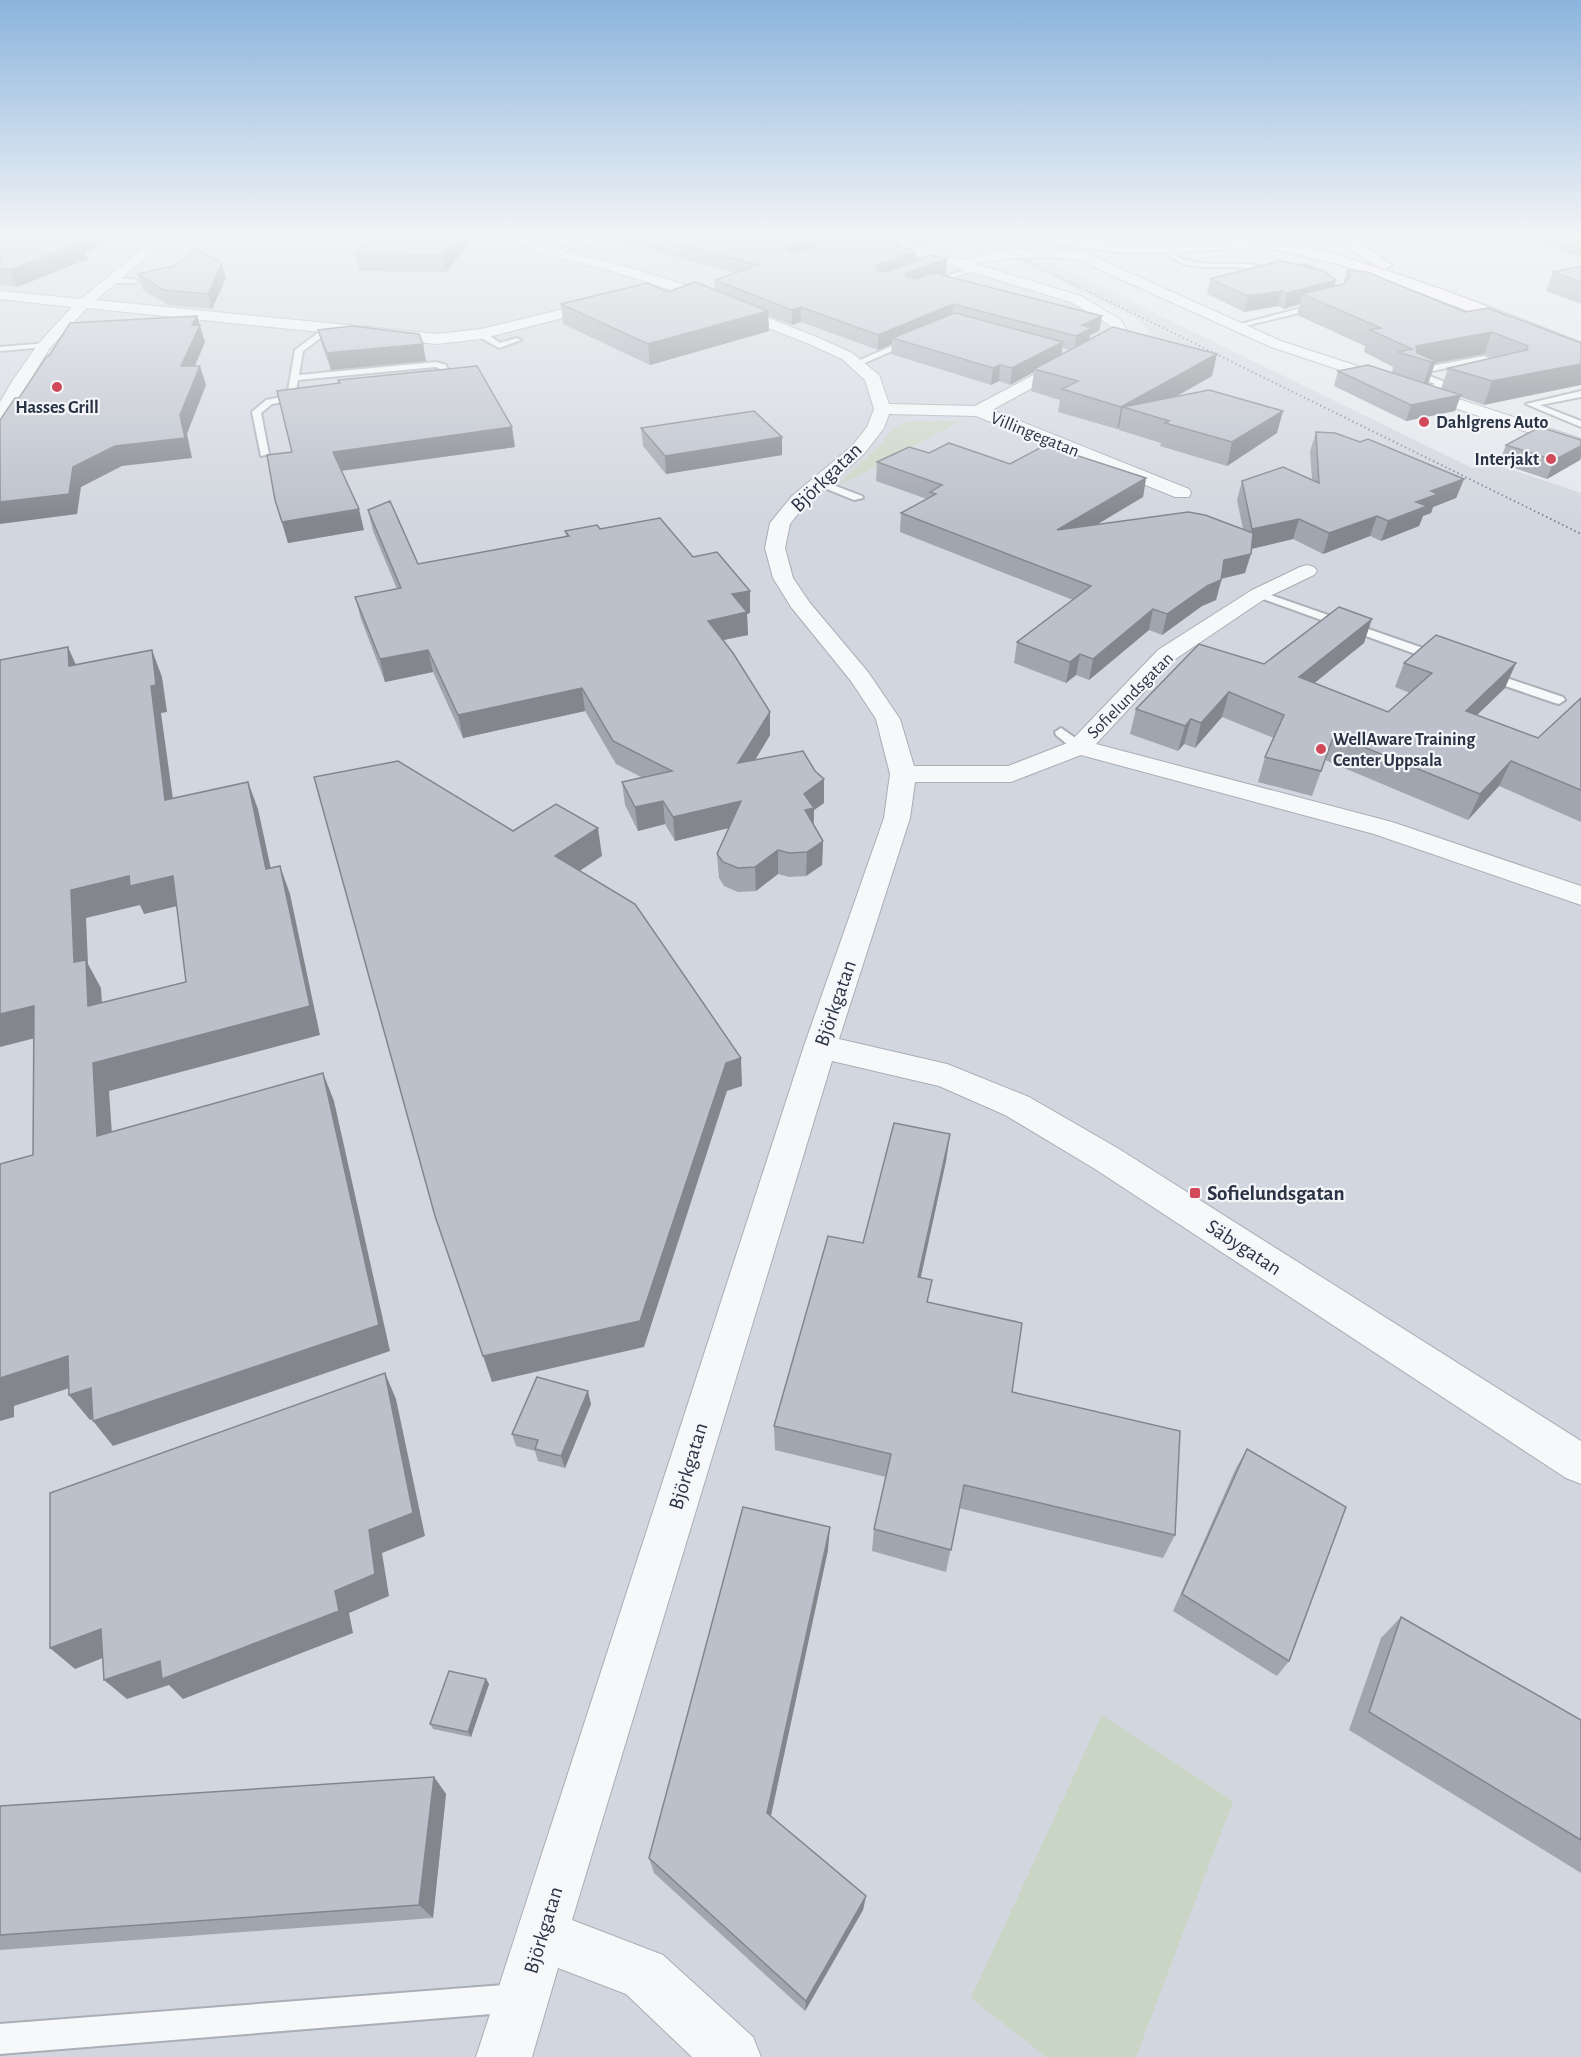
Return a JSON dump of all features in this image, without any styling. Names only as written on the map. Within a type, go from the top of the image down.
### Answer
[{"type":"main road","points":[[1532,330],[1581,349]]},
{"type":"street","points":[[0,416],[45,345],[65,330]]},
{"type":"street","points":[[339,330],[431,339],[481,334],[497,330]]},
{"type":"street","points":[[786,330],[863,360],[873,378],[882,409]]},
{"type":"street","points":[[978,411],[1075,357],[1121,335],[1119,330]]},
{"type":"street","points":[[1241,330],[1308,356],[1581,445]]},
{"type":"street","name":"Villingegatan","points":[[882,409],[978,411],[1182,493]]},
{"type":"street","name":"Björkgatan","points":[[504,2057],[580,1807],[820,1046],[897,818],[903,774],[888,719],[860,677],[802,607],[783,578],[775,548],[780,523],[799,500],[858,450],[875,428],[882,409]]},
{"type":"street","name":"Sofielundsgatan","points":[[903,774],[1011,774],[1070,740],[1166,655],[1259,594],[1307,571]]},
{"type":"street","points":[[1070,740],[1383,828],[1581,896]]},
{"type":"street","name":"Säbygatan","points":[[820,1046],[947,1076],[1017,1106],[1107,1159],[1581,1464]]},
{"type":"street","points":[[542,1935],[644,1974],[733,2057]]},
{"type":"lane","points":[[291,398],[299,350],[328,330]]},
{"type":"lane","points":[[481,334],[499,345],[518,340]]},
{"type":"lane","points":[[863,360],[920,337]]},
{"type":"lane","points":[[0,349],[45,345]]},
{"type":"lane","points":[[1444,385],[1413,372],[1484,358],[1514,371],[1503,374]]},
{"type":"lane","points":[[863,360],[889,362]]},
{"type":"lane","points":[[294,378],[427,365],[443,367],[447,378],[428,384]]},
{"type":"lane","points":[[1415,391],[1479,378]]},
{"type":"lane","points":[[1581,394],[1530,404],[1581,424]]},
{"type":"lane","points":[[264,454],[256,412],[269,402],[302,397]]},
{"type":"lane","points":[[820,483],[858,498]]},
{"type":"lane","points":[[1259,594],[1456,664]]},
{"type":"lane","points":[[1478,672],[1559,700]]},
{"type":"lane","points":[[0,2039],[523,1997]]},
{"type":"shaded area","points":[[0,330],[1116,330],[1121,335],[1152,335],[1148,330],[1189,330],[1472,468],[1492,463],[1581,493],[1581,2057],[0,2057]]},
{"type":"green space","points":[[910,421],[961,421],[844,483],[841,482],[883,442],[892,429]]},
{"type":"green space","points":[[1102,1715],[1233,1801],[1136,2057],[1046,2057],[971,1998]]},
{"type":"building","points":[[66,330],[198,330],[181,366],[200,366],[180,415],[185,438],[115,446],[73,467],[69,494],[0,502],[0,420],[49,356]]},
{"type":"building","points":[[318,330],[385,330],[419,334],[423,344],[327,353]]},
{"type":"building","points":[[618,330],[699,330],[648,344]]},
{"type":"building","points":[[864,330],[890,330],[878,335]]},
{"type":"building","points":[[912,330],[1018,330],[1063,342],[1012,368],[1000,365],[993,368],[892,338]]},
{"type":"building","points":[[1053,330],[1088,330],[1076,336]]},
{"type":"building","points":[[1107,330],[1125,330],[1217,354],[1121,407],[1062,389],[1078,381],[1034,369]]},
{"type":"building","points":[[1370,330],[1546,330],[1581,343],[1581,364],[1492,381],[1448,368],[1527,350],[1528,346],[1492,332],[1416,346],[1417,353],[1436,361],[1431,362],[1398,352],[1412,349]]},
{"type":"building","points":[[1368,365],[1461,395],[1411,405],[1338,371]]},
{"type":"building","points":[[477,366],[512,427],[333,452],[359,509],[282,522],[275,500],[267,455],[292,452],[277,391],[340,383],[338,380]]},
{"type":"building","points":[[1209,390],[1283,411],[1232,442],[1165,423],[1169,421],[1123,407]]},
{"type":"building","points":[[754,411],[782,437],[665,456],[641,428]]},
{"type":"building","points":[[1540,427],[1581,440],[1581,446],[1554,460],[1506,445]]},
{"type":"building","points":[[1316,432],[1335,433],[1360,442],[1368,439],[1464,479],[1431,491],[1438,494],[1416,502],[1427,506],[1388,521],[1377,516],[1329,533],[1299,519],[1252,529],[1242,481],[1283,467],[1319,483]]},
{"type":"building","points":[[949,443],[1010,464],[1045,445],[1146,478],[1057,530],[1188,512],[1205,515],[1253,533],[1251,554],[1224,560],[1221,580],[1207,586],[1167,614],[1153,609],[1093,659],[1080,654],[1070,662],[1017,642],[1091,586],[901,513],[936,494],[930,492],[942,485],[877,462],[909,447],[929,453]]},
{"type":"building","points":[[390,501],[418,564],[569,536],[565,531],[597,525],[600,529],[660,518],[693,557],[717,552],[750,591],[732,594],[747,612],[708,621],[733,653],[770,712],[738,763],[803,751],[815,771],[824,779],[804,794],[814,808],[805,810],[823,841],[807,852],[789,853],[778,850],[755,867],[738,868],[723,862],[717,854],[741,801],[673,817],[663,801],[635,807],[622,782],[672,771],[613,741],[582,688],[458,715],[428,650],[380,659],[355,597],[401,588],[368,510]]},
{"type":"building","points":[[1339,607],[1372,619],[1299,677],[1388,712],[1432,673],[1404,663],[1436,635],[1516,663],[1466,711],[1538,738],[1581,698],[1581,790],[1511,761],[1480,794],[1334,735],[1321,771],[1265,757],[1284,715],[1229,692],[1201,723],[1191,719],[1185,726],[1136,709],[1199,644],[1264,664]]},
{"type":"building","points":[[68,647],[69,666],[152,650],[156,685],[151,686],[165,800],[248,782],[266,869],[280,866],[310,1006],[93,1063],[97,1136],[323,1073],[379,1325],[93,1421],[91,1388],[69,1395],[68,1356],[0,1378],[0,1164],[33,1155],[34,1006],[0,1014],[0,660]],"holes":[[[129,876],[130,886],[173,876],[186,982],[88,1006],[86,960],[74,962],[71,890]]]},
{"type":"building","points":[[398,761],[513,831],[556,804],[598,828],[555,856],[635,904],[741,1058],[726,1063],[640,1321],[483,1356],[435,1216],[314,777]]},
{"type":"building","points":[[894,1123],[950,1134],[918,1277],[932,1280],[927,1302],[1022,1323],[1012,1392],[1180,1431],[1175,1535],[964,1485],[951,1550],[874,1529],[891,1454],[774,1426],[828,1236],[863,1243]]},
{"type":"building","points":[[385,1373],[413,1513],[369,1530],[375,1574],[335,1591],[339,1611],[162,1679],[160,1661],[104,1680],[101,1629],[50,1648],[50,1493]]},
{"type":"building","points":[[537,1377],[588,1391],[561,1456],[535,1449],[538,1440],[512,1434]]},
{"type":"building","points":[[1247,1449],[1346,1507],[1289,1661],[1182,1594]]},
{"type":"building","points":[[743,1507],[830,1527],[767,1813],[866,1896],[806,2001],[649,1858]]},
{"type":"building","points":[[1401,1617],[1581,1720],[1581,1840],[1369,1712]]},
{"type":"building","points":[[449,1671],[486,1679],[468,1732],[430,1724]]},
{"type":"building","points":[[434,1777],[419,1905],[0,1935],[0,1806]]},
{"type":"railway","points":[[1168,330],[1581,534]]},
{"type":"place","name":"Hasses Grill","points":[[57,387]]},
{"type":"place","name":"Dahlgrens Auto","points":[[1424,422]]},
{"type":"place","name":"Interjakt","points":[[1551,459]]},
{"type":"place","name":"WellAware Training Center Uppsala","points":[[1321,749]]},
{"type":"place","name":"Sofielundsgatan","points":[[1195,1193]]}]
